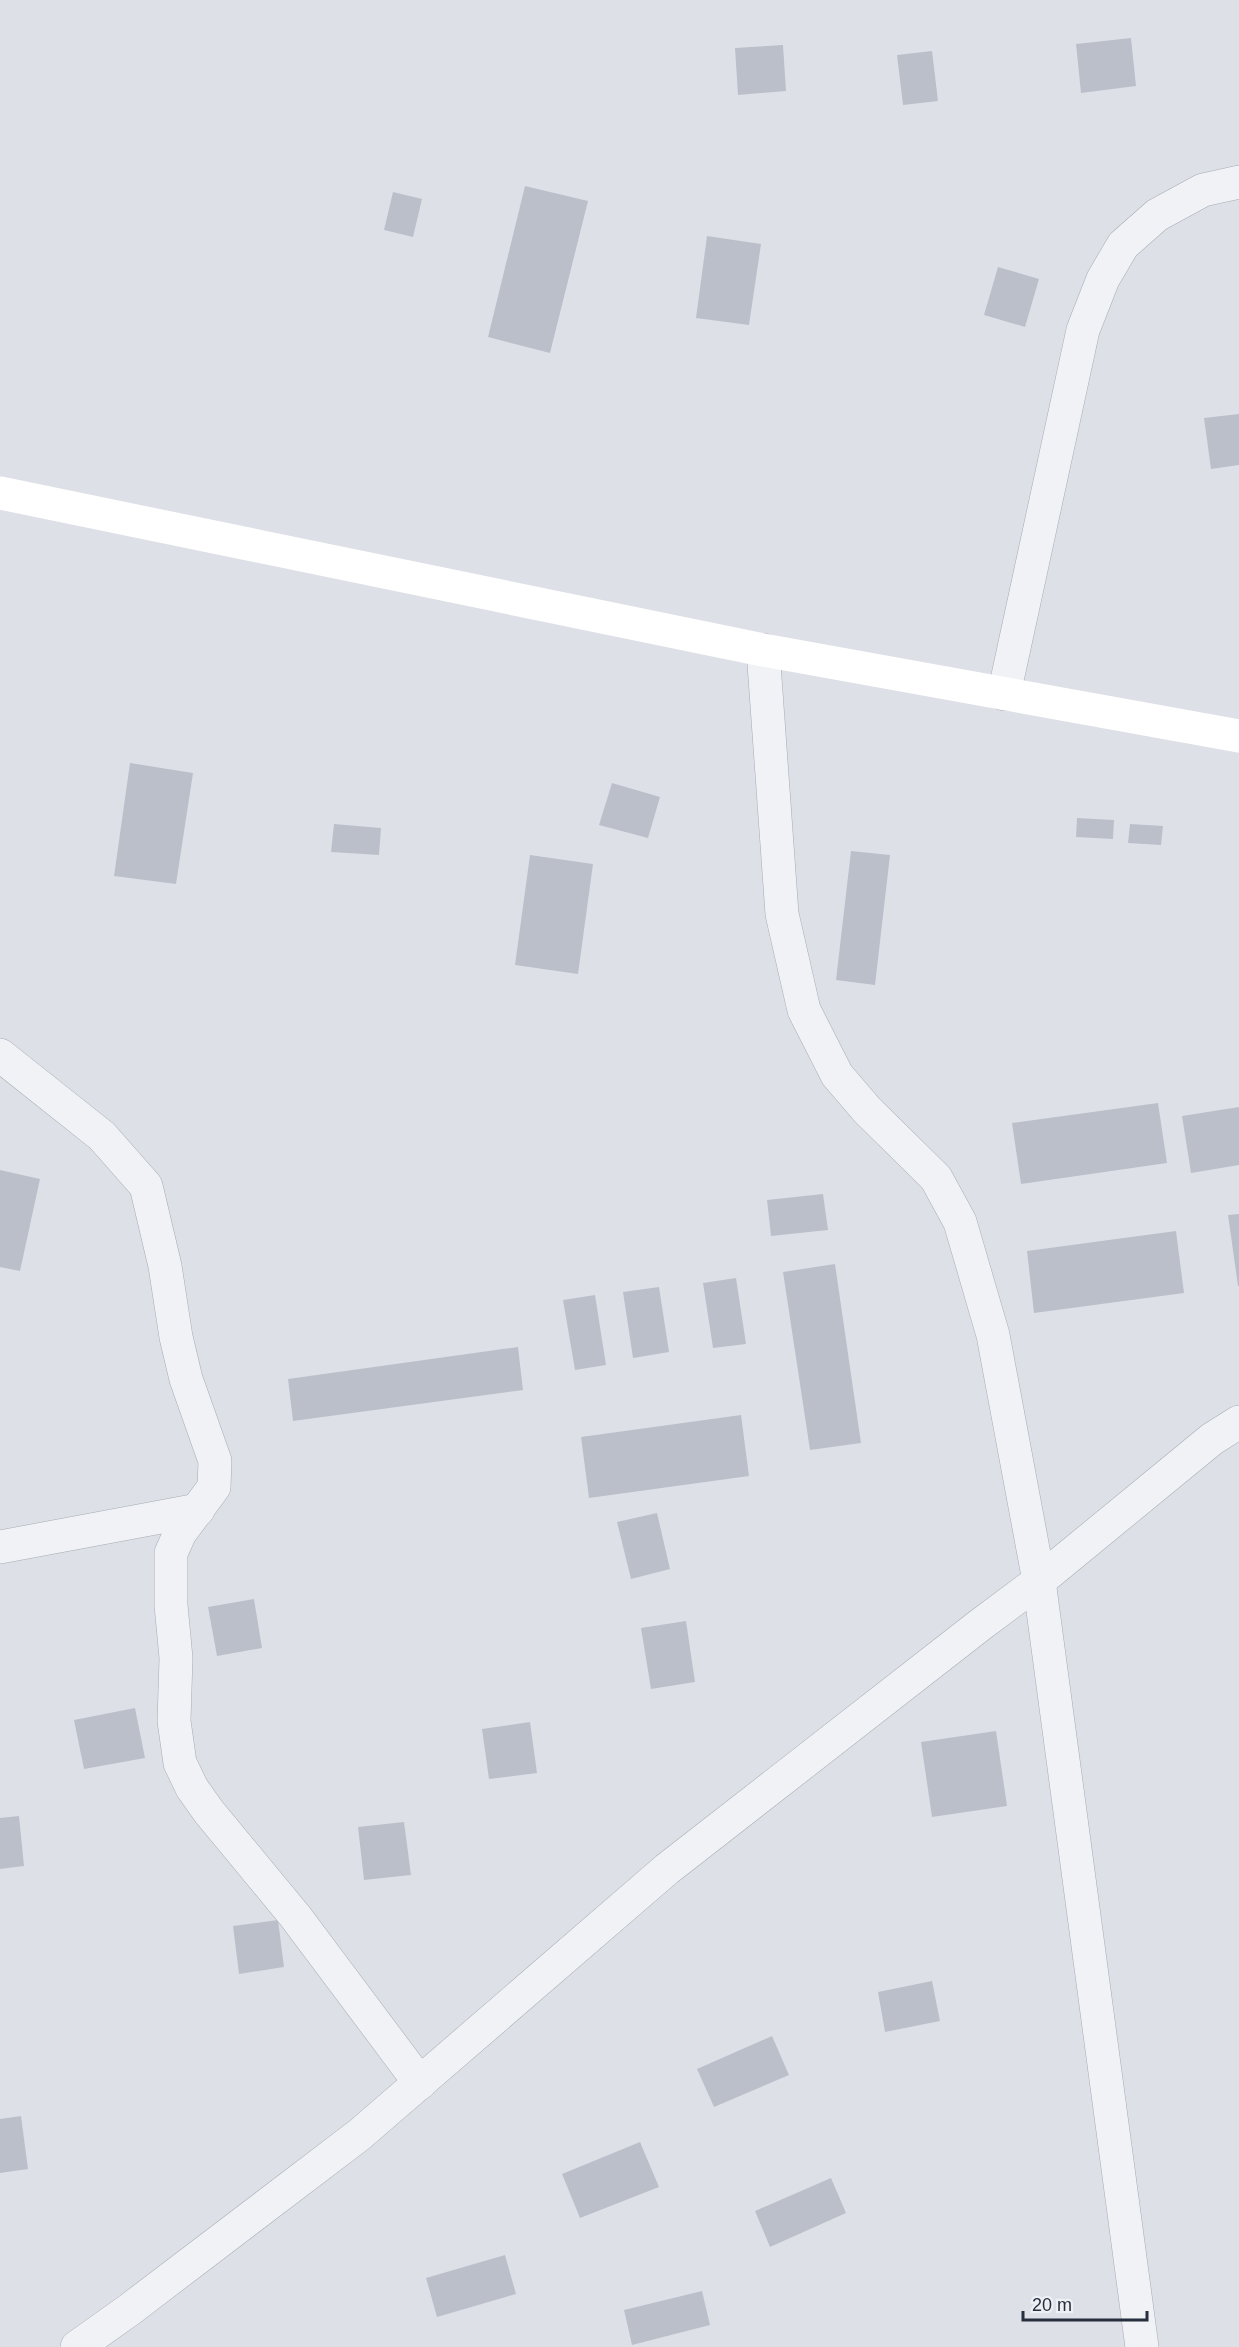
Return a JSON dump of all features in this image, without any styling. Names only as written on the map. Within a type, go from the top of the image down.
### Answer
[{"type":"street","points":[[1004,694],[1083,330],[1103,279],[1123,245],[1157,215],[1203,190],[1239,182]]},
{"type":"street","points":[[0,493],[763,650],[1239,736]]},
{"type":"street","points":[[763,650],[782,914],[804,1010],[837,1075],[867,1110],[936,1178],[960,1222],[993,1335],[1039,1581],[1142,2347]]},
{"type":"street","points":[[0,1056],[102,1136],[146,1186],[165,1266],[176,1337],[186,1379],[215,1461],[214,1487],[180,1533],[171,1553],[171,1605],[176,1658],[174,1721],[180,1763],[209,1812],[295,1916],[420,2083]]},
{"type":"street","points":[[76,2347],[129,2310],[359,2135],[667,1869],[1039,1581],[1212,1439],[1239,1422]]},
{"type":"street","points":[[0,1547],[198,1510]]},
{"type":"building","points":[[1131,38],[1136,86],[1081,93],[1076,44]]},
{"type":"building","points":[[783,45],[786,91],[738,95],[735,48]]},
{"type":"building","points":[[932,51],[938,101],[903,105],[897,55]]},
{"type":"building","points":[[525,186],[588,201],[550,353],[488,337]]},
{"type":"building","points":[[393,192],[422,199],[413,237],[384,230]]},
{"type":"building","points":[[707,236],[761,244],[749,325],[696,318]]},
{"type":"building","points":[[998,267],[1039,279],[1025,327],[984,315]]},
{"type":"building","points":[[1239,414],[1239,465],[1211,469],[1204,418]]},
{"type":"building","points":[[130,763],[193,773],[176,884],[114,876]]},
{"type":"building","points":[[612,783],[660,797],[648,838],[599,825]]},
{"type":"building","points":[[1077,818],[1114,820],[1113,839],[1076,837]]},
{"type":"building","points":[[334,824],[381,828],[379,855],[331,852]]},
{"type":"building","points":[[1130,824],[1163,826],[1161,845],[1128,843]]},
{"type":"building","points":[[851,851],[890,855],[875,985],[836,980]]},
{"type":"building","points":[[530,855],[593,864],[578,974],[515,965]]},
{"type":"building","points":[[1158,1103],[1167,1163],[1021,1184],[1012,1123]]},
{"type":"building","points":[[1239,1107],[1239,1165],[1191,1173],[1182,1116]]},
{"type":"building","points":[[0,1170],[40,1179],[20,1271],[0,1267]]},
{"type":"building","points":[[823,1194],[828,1230],[771,1236],[767,1200]]},
{"type":"building","points":[[1239,1214],[1239,1286],[1238,1286],[1228,1215]]},
{"type":"building","points":[[1176,1231],[1184,1293],[1034,1313],[1027,1251]]},
{"type":"building","points":[[835,1264],[861,1443],[810,1450],[783,1272]]},
{"type":"building","points":[[736,1278],[746,1344],[713,1348],[703,1283]]},
{"type":"building","points":[[659,1287],[669,1352],[633,1358],[623,1292]]},
{"type":"building","points":[[595,1295],[606,1365],[575,1370],[563,1300]]},
{"type":"building","points":[[518,1347],[523,1390],[293,1421],[288,1379]]},
{"type":"building","points":[[741,1415],[749,1476],[589,1498],[581,1437]]},
{"type":"building","points":[[657,1513],[670,1569],[631,1579],[617,1522]]},
{"type":"building","points":[[254,1599],[262,1648],[217,1656],[208,1607]]},
{"type":"building","points":[[686,1621],[695,1682],[651,1689],[641,1628]]},
{"type":"building","points":[[135,1708],[145,1758],[84,1769],[74,1720]]},
{"type":"building","points":[[530,1722],[537,1773],[489,1779],[482,1729]]},
{"type":"building","points":[[996,1731],[1007,1806],[932,1817],[921,1742]]},
{"type":"building","points":[[19,1816],[24,1866],[0,1869],[0,1818]]},
{"type":"building","points":[[404,1822],[411,1875],[364,1880],[358,1827]]},
{"type":"building","points":[[278,1920],[284,1967],[239,1974],[233,1926]]},
{"type":"building","points":[[932,1981],[940,2021],[885,2032],[878,1992]]},
{"type":"building","points":[[772,2036],[789,2075],[714,2107],[697,2069]]},
{"type":"building","points":[[21,2116],[28,2169],[0,2173],[0,2119]]},
{"type":"building","points":[[640,2142],[659,2187],[580,2218],[562,2174]]},
{"type":"building","points":[[831,2178],[846,2213],[770,2247],[755,2211]]},
{"type":"building","points":[[505,2255],[516,2294],[437,2317],[426,2278]]},
{"type":"building","points":[[702,2291],[710,2325],[632,2345],[624,2310]]}]
